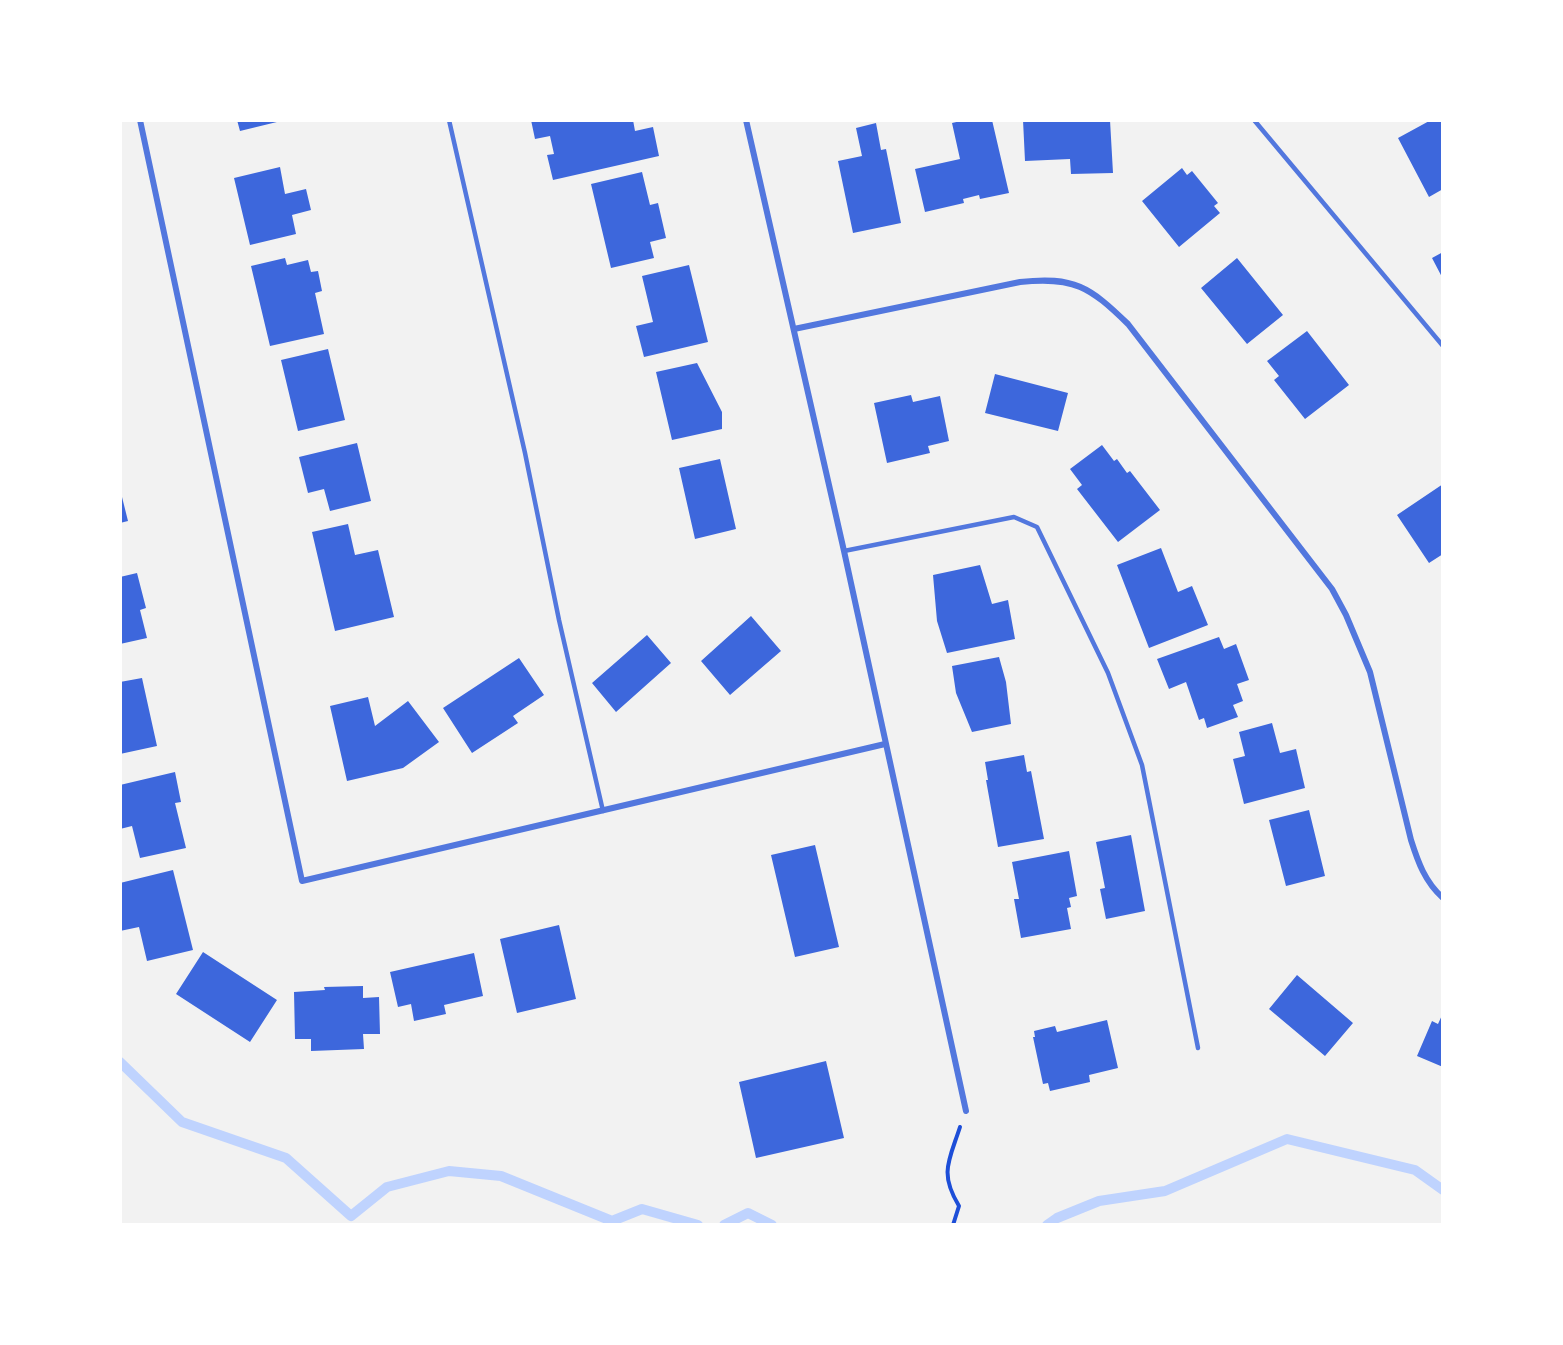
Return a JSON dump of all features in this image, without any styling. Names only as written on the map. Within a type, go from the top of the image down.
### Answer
[{"type":"street","points":[[140,120],[302,881],[885,744]]},
{"type":"street","points":[[746,120],[844,551],[966,1111]]},
{"type":"street","points":[[794,329],[1020,282],[1047,279],[1084,287],[1106,302],[1128,324],[1332,589],[1346,615],[1370,672],[1418,862],[1435,890],[1443,898]]},
{"type":"lane","points":[[449,120],[603,811]]},
{"type":"lane","points":[[1254,120],[1443,346]]},
{"type":"lane","points":[[844,551],[1014,517],[1037,528],[1108,673],[1142,765],[1198,1048]]},
{"type":"path","points":[[953,1225],[959,1206],[950,1190],[946,1170],[966,1111]]},
{"type":"building","points":[[237,120],[281,120],[281,121],[240,131]]},
{"type":"building","points":[[531,120],[633,120],[635,131],[653,127],[659,156],[553,180],[547,155],[554,154],[550,136],[535,139]]},
{"type":"building","points":[[965,120],[992,120],[1009,193],[980,199],[979,195],[963,199],[964,203],[925,212],[915,169],[960,159],[952,123]]},
{"type":"building","points":[[1023,120],[1110,120],[1113,173],[1071,174],[1070,159],[1025,161]]},
{"type":"building","points":[[1431,120],[1443,120],[1443,189],[1429,197],[1398,138]]},
{"type":"building","points":[[876,123],[881,150],[886,149],[901,223],[853,233],[838,161],[862,156],[856,128]]},
{"type":"building","points":[[280,167],[285,194],[306,189],[311,210],[292,215],[296,234],[250,245],[234,178]]},
{"type":"building","points":[[1182,168],[1187,175],[1192,171],[1218,203],[1214,206],[1220,213],[1179,247],[1142,201]]},
{"type":"building","points":[[642,172],[650,205],[658,203],[666,238],[650,242],[654,258],[611,268],[591,184]]},
{"type":"building","points":[[1443,252],[1443,279],[1432,258]]},
{"type":"building","points":[[285,258],[287,265],[308,260],[311,272],[318,271],[322,291],[315,293],[324,334],[270,346],[251,266]]},
{"type":"building","points":[[1237,258],[1283,315],[1247,344],[1201,288]]},
{"type":"building","points":[[689,265],[708,342],[644,357],[636,326],[653,322],[642,276]]},
{"type":"building","points":[[1307,331],[1349,385],[1305,419],[1274,380],[1279,376],[1267,361]]},
{"type":"building","points":[[328,349],[345,420],[298,431],[281,360]]},
{"type":"building","points":[[697,363],[722,412],[722,429],[672,440],[656,372]]},
{"type":"building","points":[[995,374],[1068,393],[1058,431],[985,413]]},
{"type":"building","points":[[911,395],[913,402],[940,396],[949,441],[928,446],[930,453],[887,463],[874,403]]},
{"type":"building","points":[[357,443],[371,501],[330,511],[324,489],[308,493],[299,457]]},
{"type":"building","points":[[1102,445],[1114,461],[1117,459],[1127,473],[1130,471],[1160,510],[1118,542],[1077,489],[1082,485],[1070,469]]},
{"type":"building","points":[[720,459],[736,529],[695,539],[679,468]]},
{"type":"building","points":[[1443,484],[1443,554],[1429,563],[1397,515]]},
{"type":"building","points":[[120,497],[122,497],[128,521],[120,523]]},
{"type":"building","points":[[348,524],[355,555],[378,550],[394,617],[335,631],[312,532]]},
{"type":"building","points":[[1161,548],[1178,592],[1192,586],[1208,625],[1149,648],[1117,565]]},
{"type":"building","points":[[980,565],[992,604],[1008,600],[1015,639],[947,653],[937,621],[933,575]]},
{"type":"building","points":[[137,573],[146,608],[140,610],[147,638],[120,644],[120,577]]},
{"type":"building","points":[[751,616],[781,651],[730,695],[701,661]]},
{"type":"building","points":[[647,635],[671,663],[616,712],[592,683]]},
{"type":"building","points":[[1219,637],[1224,649],[1236,644],[1249,680],[1237,684],[1243,701],[1233,705],[1238,717],[1207,728],[1204,718],[1199,720],[1186,682],[1169,689],[1157,659]]},
{"type":"building","points":[[999,657],[1006,682],[1011,724],[972,732],[956,693],[952,666]]},
{"type":"building","points":[[519,658],[544,695],[513,716],[518,723],[472,753],[443,708]]},
{"type":"building","points":[[142,678],[157,746],[120,754],[120,682]]},
{"type":"building","points":[[368,697],[375,726],[408,701],[439,742],[403,768],[347,781],[330,706]]},
{"type":"building","points":[[1272,723],[1280,753],[1296,749],[1305,788],[1244,804],[1233,759],[1245,756],[1239,732]]},
{"type":"building","points":[[1024,755],[1027,772],[1031,771],[1044,839],[998,847],[985,762]]},
{"type":"building","points":[[175,772],[181,802],[175,803],[186,848],[140,858],[132,826],[120,829],[120,785]]},
{"type":"building","points":[[1309,810],[1325,876],[1286,886],[1269,820]]},
{"type":"building","points":[[1131,835],[1145,911],[1106,919],[1100,889],[1105,888],[1096,842]]},
{"type":"building","points":[[815,845],[839,947],[795,957],[771,855]]},
{"type":"building","points":[[1069,851],[1077,896],[1069,898],[1071,907],[1067,908],[1071,929],[1021,938],[1014,899],[1019,899],[1012,862]]},
{"type":"building","points":[[173,870],[193,950],[147,961],[139,927],[120,931],[120,883]]},
{"type":"building","points":[[559,925],[576,999],[517,1013],[500,939]]},
{"type":"building","points":[[203,952],[277,1000],[250,1042],[176,994]]},
{"type":"building","points":[[474,953],[483,996],[444,1005],[446,1014],[414,1021],[411,1004],[398,1007],[390,972]]},
{"type":"building","points":[[1297,975],[1353,1023],[1325,1056],[1269,1009]]},
{"type":"building","points":[[363,986],[363,998],[379,997],[380,1034],[363,1034],[364,1049],[311,1051],[311,1039],[295,1039],[294,992],[325,990],[324,987]]},
{"type":"building","points":[[1443,1013],[1443,1067],[1417,1056],[1432,1021],[1438,1024]]},
{"type":"building","points":[[1107,1020],[1118,1068],[1089,1075],[1090,1082],[1050,1091],[1048,1083],[1043,1084],[1033,1037],[1035,1037],[1034,1031],[1055,1026],[1057,1032]]},
{"type":"building","points":[[826,1061],[844,1138],[756,1158],[739,1082]]},
{"type":"waterway","points":[[120,1062],[182,1122],[286,1158],[351,1216],[387,1187],[449,1171],[501,1176],[612,1221],[642,1209],[698,1225]]},
{"type":"waterway","points":[[1047,1225],[1057,1218],[1099,1201],[1165,1191],[1287,1139],[1415,1170],[1443,1190]]},
{"type":"waterway","points":[[724,1225],[748,1213],[772,1225]]}]
